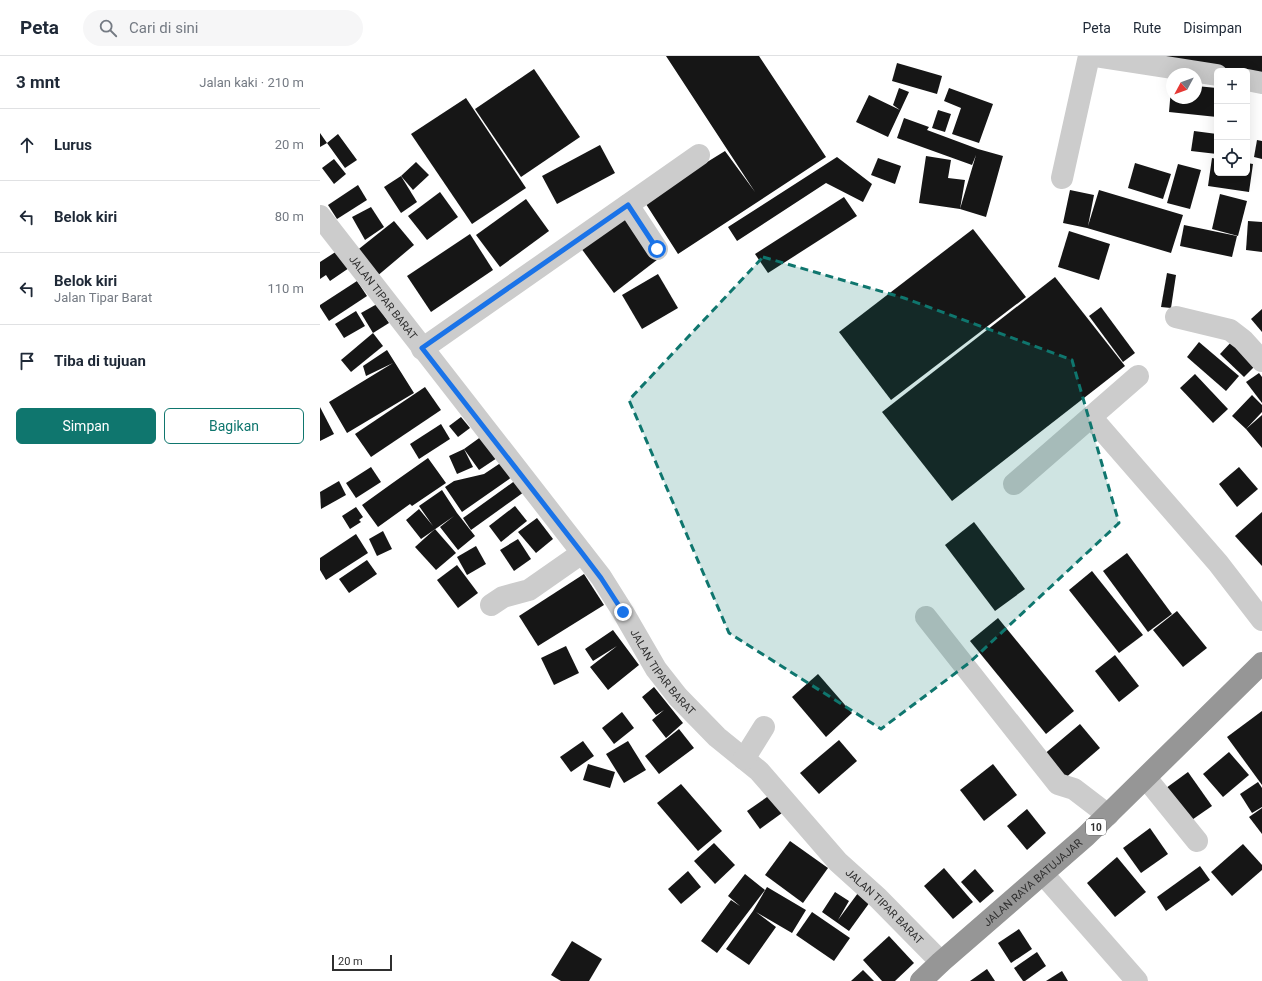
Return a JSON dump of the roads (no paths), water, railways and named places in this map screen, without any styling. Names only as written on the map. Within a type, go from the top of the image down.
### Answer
[{"type":"highway","name":"JALAN RAYA BATUJAJAR","points":[[921,981],[1086,836],[1262,663]]},
{"type":"street","points":[[1062,178],[1089,56]]},
{"type":"street","points":[[1094,56],[1214,75]]},
{"type":"street","points":[[1250,80],[1262,82]]},
{"type":"street","points":[[422,348],[699,155]]},
{"type":"street","points":[[628,205],[657,249]]},
{"type":"street","name":"JALAN TIPAR BARAT","points":[[321,220],[582,553],[604,583],[656,669],[666,682],[696,716],[718,737],[764,775],[838,862],[878,898],[941,962]]},
{"type":"street","points":[[1176,317],[1230,330],[1243,340],[1262,361]]},
{"type":"street","points":[[1014,484],[1138,376]]},
{"type":"street","points":[[1091,417],[1218,564],[1262,620]]},
{"type":"street","points":[[490,605],[503,597],[529,590],[582,553]]},
{"type":"street","points":[[926,617],[1058,784],[1074,789],[1108,815]]},
{"type":"street","points":[[744,759],[764,727]]},
{"type":"street","points":[[1146,778],[1197,841]]},
{"type":"street","points":[[1043,874],[1138,981]]}]
